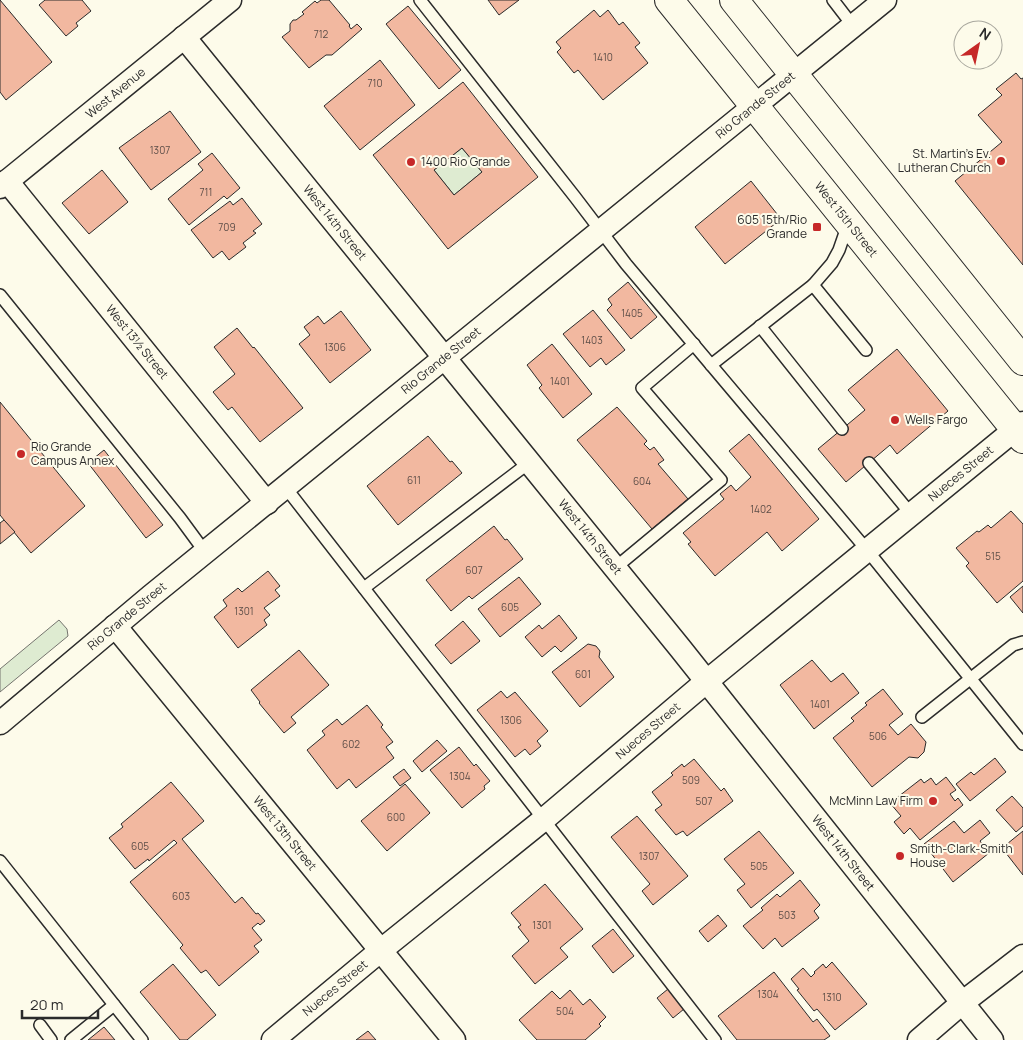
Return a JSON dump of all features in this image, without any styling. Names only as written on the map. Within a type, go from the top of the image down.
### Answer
[{"type":"main road","name":"West 15th Street","points":[[669,0],[753,106],[1020,430]]},
{"type":"main road","points":[[734,0],[1023,361]]},
{"type":"street","name":"West Avenue","points":[[4,184],[230,0]]},
{"type":"street","name":"Rio Grande Street","points":[[0,723],[205,552],[885,0]]},
{"type":"street","name":"West 14th Street","points":[[184,38],[707,681],[992,1040]]},
{"type":"street","name":"West 13½ Street","points":[[4,184],[267,503]]},
{"type":"street","name":"Nueces Street","points":[[273,1040],[543,820],[707,681],[867,550],[1020,430]]},
{"type":"street","name":"West 13th Street","points":[[115,626],[454,1040]]},
{"type":"street","points":[[919,1040],[962,1003],[1023,956]]},
{"type":"lane","points":[[420,0],[626,264],[867,550],[1023,744]]},
{"type":"lane","points":[[833,0],[853,26]]},
{"type":"lane","points":[[711,365],[814,284],[832,263],[839,250],[848,222]]},
{"type":"lane","points":[[814,284],[866,350]]},
{"type":"lane","points":[[0,295],[180,518],[205,552]]},
{"type":"lane","points":[[760,326],[842,429]]},
{"type":"lane","points":[[615,568],[721,480],[642,388],[694,344]]},
{"type":"lane","points":[[364,588],[530,462]]},
{"type":"lane","points":[[869,463],[912,514]]},
{"type":"lane","points":[[286,488],[715,1040]]},
{"type":"lane","points":[[922,717],[1013,645],[1023,642]]},
{"type":"lane","points":[[0,861],[142,1040]]},
{"type":"lane","points":[[71,1040],[114,1005]]},
{"type":"lane","points":[[40,1025],[51,1040]]},
{"type":"green space","points":[[462,148],[482,172],[454,195],[434,170]]},
{"type":"green space","points":[[59,620],[67,629],[68,636],[0,692],[0,669]]},
{"type":"building","points":[[0,0],[52,62],[6,100],[0,92]]},
{"type":"building","points":[[45,0],[82,0],[91,11],[76,23],[78,26],[66,36],[39,5]]},
{"type":"building","points":[[321,0],[329,0],[350,25],[351,29],[357,24],[362,29],[332,55],[326,55],[309,68],[282,37],[290,31],[290,24],[293,20],[304,14],[302,12],[315,1],[317,3]]},
{"type":"building","points":[[488,0],[519,0],[499,15]]},
{"type":"building","points":[[408,6],[461,70],[439,89],[386,24]]},
{"type":"building","points":[[594,10],[600,17],[608,10],[619,25],[623,22],[640,43],[635,47],[648,63],[603,100],[578,70],[574,73],[557,52],[561,48],[556,42]]},
{"type":"building","points":[[380,60],[415,105],[360,150],[324,106]]},
{"type":"building","name":"St. Martin's Ev. Lutheran Church","points":[[1016,73],[1021,79],[1023,78],[1023,265],[955,181],[1002,142],[978,115],[1002,95],[996,89]]},
{"type":"building","name":"1400 Rio Grande","points":[[463,82],[538,177],[448,249],[373,155]],"holes":[[[462,148],[482,172],[454,195],[434,170]]]},
{"type":"building","points":[[170,111],[201,152],[151,190],[119,148]]},
{"type":"building","points":[[212,153],[240,188],[227,199],[224,196],[189,225],[168,199],[203,170],[198,164]]},
{"type":"building","points":[[102,170],[128,202],[89,234],[62,203]]},
{"type":"building","points":[[751,181],[781,219],[725,264],[695,227]]},
{"type":"building","points":[[242,198],[262,224],[253,231],[256,233],[243,243],[246,247],[229,260],[222,251],[213,258],[191,230],[230,201],[233,205]]},
{"type":"building","points":[[628,282],[657,317],[631,339],[607,310],[612,305],[608,299]]},
{"type":"building","points":[[593,310],[625,350],[606,365],[601,358],[590,367],[563,334]]},
{"type":"building","points":[[341,311],[371,350],[330,383],[299,344],[310,335],[304,327],[318,316],[324,324]]},
{"type":"building","points":[[237,328],[303,408],[260,442],[232,407],[228,410],[213,392],[235,374],[214,347]]},
{"type":"building","points":[[552,344],[592,394],[563,418],[539,388],[542,385],[527,365]]},
{"type":"building","name":"Wells Fargo","points":[[897,349],[948,411],[897,454],[890,445],[846,482],[818,449],[865,410],[848,390]]},
{"type":"building","name":"Rio Grande Campus Annex","points":[[0,402],[85,506],[31,553],[0,515]]},
{"type":"building","points":[[617,407],[647,441],[644,444],[650,450],[654,447],[664,460],[658,464],[688,499],[652,529],[577,440]]},
{"type":"building","points":[[749,434],[819,519],[782,551],[767,532],[715,576],[688,544],[691,542],[683,533],[724,499],[720,494],[731,485],[736,491],[751,477],[729,451]]},
{"type":"building","points":[[428,436],[462,473],[398,525],[367,486]]},
{"type":"building","points":[[104,450],[163,525],[146,538],[88,463]]},
{"type":"building","points":[[1011,511],[1023,524],[1023,581],[997,603],[966,566],[969,563],[956,548],[977,531],[979,532],[988,525],[991,528]]},
{"type":"building","points":[[4,520],[15,532],[0,544],[0,523]]},
{"type":"building","points":[[494,526],[523,559],[472,599],[469,596],[451,611],[426,580]]},
{"type":"building","points":[[268,571],[280,586],[275,590],[280,596],[264,608],[270,615],[264,620],[267,625],[238,648],[214,617],[227,606],[223,600],[238,588],[242,592]]},
{"type":"building","points":[[519,577],[541,604],[500,637],[478,609]]},
{"type":"building","points":[[1023,586],[1023,613],[1010,597]]},
{"type":"building","points":[[559,615],[577,638],[561,652],[555,646],[542,657],[525,637],[539,625],[542,629]]},
{"type":"building","points":[[463,621],[480,641],[451,664],[435,645]]},
{"type":"building","points":[[588,644],[596,646],[600,651],[599,657],[614,677],[580,707],[552,672]]},
{"type":"building","points":[[299,650],[329,685],[291,717],[296,723],[284,733],[259,703],[251,690]]},
{"type":"building","points":[[812,660],[831,682],[843,673],[859,693],[814,729],[780,685]]},
{"type":"building","points":[[883,689],[903,714],[889,725],[898,735],[911,724],[926,742],[924,752],[918,758],[909,757],[872,787],[833,738],[854,721],[851,718],[867,705],[865,703]]},
{"type":"building","points":[[501,691],[507,698],[515,692],[548,731],[537,741],[541,746],[530,755],[525,749],[515,757],[477,710]]},
{"type":"building","points":[[367,705],[383,725],[381,727],[393,742],[386,747],[394,758],[356,788],[349,779],[337,789],[307,750],[325,735],[322,731],[337,719],[342,725]]},
{"type":"building","points":[[437,740],[447,751],[422,772],[413,761]]},
{"type":"building","points":[[459,747],[474,766],[476,764],[490,781],[484,786],[485,789],[462,808],[430,770]]},
{"type":"building","points":[[995,758],[1006,772],[970,801],[956,784],[971,772],[974,775]]},
{"type":"building","points":[[694,759],[721,791],[724,788],[733,801],[687,836],[683,831],[676,835],[655,810],[662,805],[652,792],[673,775],[671,773],[682,764],[684,767]]},
{"type":"building","points":[[404,769],[411,778],[400,786],[393,777]]},
{"type":"building","points":[[946,777],[956,790],[950,794],[955,801],[958,798],[963,805],[920,840],[910,828],[904,834],[894,822],[901,816],[890,803],[921,779],[924,783],[931,778],[936,785]]},
{"type":"building","points":[[171,782],[204,821],[182,839],[235,903],[242,897],[256,914],[258,913],[265,921],[260,925],[258,923],[252,928],[262,940],[254,946],[259,952],[219,986],[206,970],[201,973],[180,948],[183,945],[130,882],[177,843],[174,840],[149,861],[148,859],[135,869],[109,838],[123,827],[121,824]]},
{"type":"building","points":[[405,784],[430,813],[387,851],[361,821]]},
{"type":"building","points":[[1012,796],[1023,808],[1023,826],[1016,832],[996,810]]},
{"type":"building","points":[[637,816],[688,876],[653,905],[642,891],[650,884],[611,837]]},
{"type":"building","points":[[980,820],[990,833],[980,841],[989,853],[953,882],[924,844],[954,821],[964,833]]},
{"type":"building","points":[[759,831],[794,873],[751,908],[737,890],[745,884],[724,859]]},
{"type":"building","points":[[1023,831],[1023,875],[1002,848]]},
{"type":"building","points":[[800,880],[820,905],[814,911],[819,918],[782,947],[775,938],[763,949],[743,926],[763,910],[761,908],[777,894],[780,897]]},
{"type":"building","points":[[545,884],[583,929],[560,948],[568,957],[535,984],[512,956],[529,941],[518,927],[521,925],[511,913]]},
{"type":"building","points":[[718,915],[727,926],[708,942],[699,931]]},
{"type":"building","points":[[613,929],[634,956],[613,973],[592,946]]},
{"type":"building","points":[[832,962],[867,1004],[835,1030],[817,1009],[814,1011],[797,990],[799,989],[791,979],[803,968],[811,977],[823,964],[826,968]]},
{"type":"building","points":[[173,964],[216,1015],[187,1040],[180,1040],[140,992]]},
{"type":"building","points":[[774,972],[813,1022],[817,1019],[830,1036],[824,1040],[737,1040],[718,1016]]},
{"type":"building","points":[[668,989],[684,1009],[673,1018],[657,998]]},
{"type":"building","points":[[570,990],[583,1005],[590,999],[606,1017],[599,1024],[601,1026],[585,1040],[537,1040],[519,1020],[552,991],[560,999]]},
{"type":"building","points":[[104,1027],[115,1040],[88,1040]]},
{"type":"building","points":[[368,1031],[376,1040],[356,1040]]},
{"type":"place","name":"St. Martin's Ev. Lutheran Church","points":[[1001,161]]},
{"type":"place","name":"1400 Rio Grande","points":[[411,162]]},
{"type":"place","name":"605 15th/Rio Grande","points":[[817,227]]},
{"type":"place","name":"Wells Fargo","points":[[895,420]]},
{"type":"place","name":"Rio Grande Campus Annex","points":[[21,454]]},
{"type":"place","name":"McMinn Law Firm","points":[[933,801]]},
{"type":"place","name":"Smith-Clark-Smith House","points":[[900,856]]}]
